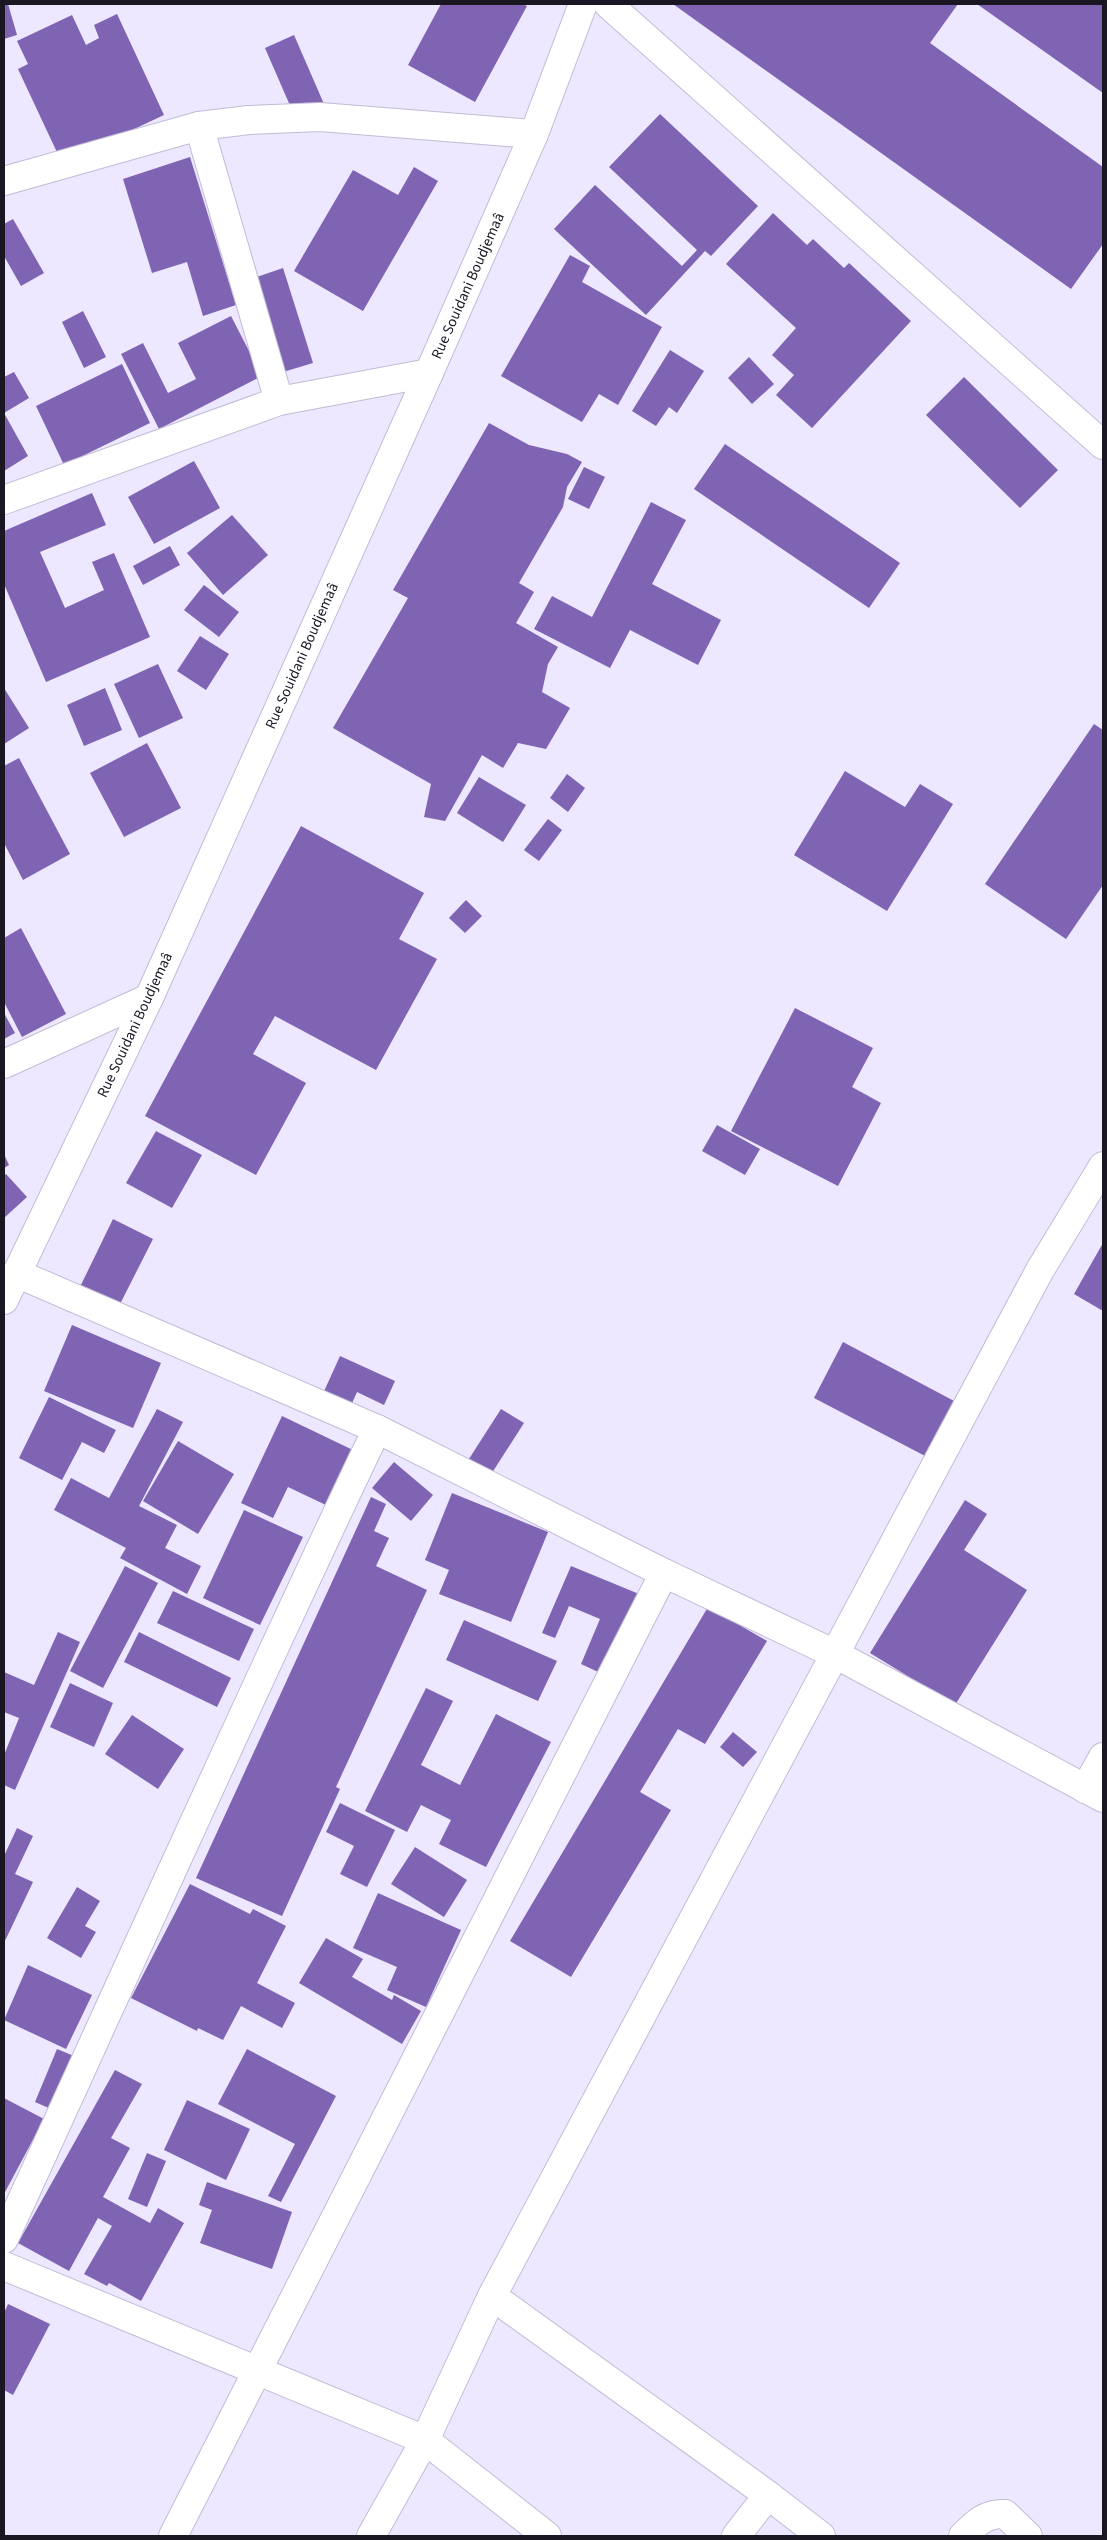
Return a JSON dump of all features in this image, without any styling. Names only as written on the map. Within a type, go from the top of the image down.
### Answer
[{"type":"street","name":"Rue Souidani Boudjemaâ","points":[[4,1300],[148,998],[429,373],[534,134],[583,4]]},
{"type":"street","points":[[608,4],[1103,445]]},
{"type":"street","points":[[4,181],[199,126],[249,120],[320,117],[534,134]]},
{"type":"street","points":[[199,126],[279,401]]},
{"type":"street","points":[[4,500],[279,401],[429,373]]},
{"type":"street","points":[[4,1064],[148,998]]},
{"type":"street","points":[[371,2536],[426,2440],[492,2296],[1040,1270],[1103,1166]]},
{"type":"street","points":[[16,1273],[377,1429],[664,1573],[835,1654],[1094,1794],[1103,1757]]},
{"type":"street","points":[[4,2239],[166,1886],[260,1675],[377,1429]]},
{"type":"street","points":[[173,2536],[664,1573]]},
{"type":"street","points":[[4,2266],[426,2440],[547,2536]]},
{"type":"street","points":[[492,2296],[768,2495],[821,2536]]},
{"type":"street","points":[[736,2536],[768,2495]]},
{"type":"street","points":[[963,2536],[977,2522],[992,2513],[1005,2514],[1028,2536]]},
{"type":"building","points":[[4,4],[8,4],[17,35],[4,39]]},
{"type":"building","points":[[441,4],[522,4],[527,6],[475,102],[408,65]]},
{"type":"building","points":[[673,4],[958,4],[930,43],[1103,167],[1103,244],[1071,289]]},
{"type":"building","points":[[977,4],[1103,4],[1103,93]]},
{"type":"building","points":[[117,14],[164,115],[62,163],[18,69],[28,64],[17,41],[72,15],[86,45],[99,38],[94,25]]},
{"type":"building","points":[[294,35],[324,104],[295,117],[265,48]]},
{"type":"building","points":[[660,114],[758,206],[711,256],[705,251],[646,315],[554,229],[595,185],[682,266],[697,250],[609,167]]},
{"type":"building","points":[[190,157],[236,305],[203,316],[187,262],[152,273],[123,179]]},
{"type":"building","points":[[414,167],[438,181],[363,311],[294,271],[353,170],[398,195]]},
{"type":"building","points":[[773,213],[807,245],[813,239],[844,268],[849,263],[911,321],[812,428],[776,395],[794,375],[772,355],[796,328],[726,264]]},
{"type":"building","points":[[13,219],[44,273],[21,286],[4,256],[4,224]]},
{"type":"building","points":[[570,255],[590,266],[582,282],[662,327],[618,405],[599,394],[582,422],[501,376]]},
{"type":"building","points":[[283,268],[313,363],[283,372],[254,278]]},
{"type":"building","points":[[83,311],[106,357],[84,368],[62,322]]},
{"type":"building","points":[[231,316],[262,376],[159,429],[121,354],[143,343],[168,393],[196,379],[178,343]]},
{"type":"building","points":[[670,350],[704,371],[677,413],[669,407],[656,426],[632,411]]},
{"type":"building","points":[[749,357],[774,384],[752,404],[728,378]]},
{"type":"building","points":[[122,364],[150,423],[64,465],[36,406]]},
{"type":"building","points":[[14,372],[29,398],[4,413],[4,377]]},
{"type":"building","points":[[964,377],[1058,470],[1020,508],[926,415]]},
{"type":"building","points":[[4,413],[28,456],[4,471]]},
{"type":"building","points":[[489,423],[529,445],[567,454],[582,462],[567,487],[563,507],[519,583],[534,592],[516,623],[558,647],[548,664],[542,692],[570,708],[546,749],[518,743],[503,768],[482,755],[445,821],[424,817],[431,784],[333,728],[408,598],[393,590]]},
{"type":"building","points":[[725,444],[900,563],[869,608],[694,489]]},
{"type":"building","points":[[194,461],[220,508],[154,544],[128,497]]},
{"type":"building","points":[[584,467],[605,477],[589,509],[568,499]]},
{"type":"building","points":[[92,493],[106,525],[40,552],[65,608],[104,590],[92,562],[114,553],[150,637],[46,682],[4,584],[4,531]]},
{"type":"building","points":[[651,502],[686,520],[652,584],[721,620],[698,665],[630,630],[610,668],[534,629],[552,596],[592,617]]},
{"type":"building","points":[[232,515],[268,555],[223,595],[187,553]]},
{"type":"building","points":[[170,546],[180,565],[143,585],[133,566]]},
{"type":"building","points":[[204,585],[239,612],[219,637],[184,610]]},
{"type":"building","points":[[200,636],[229,654],[206,690],[177,671]]},
{"type":"building","points":[[158,664],[183,718],[139,738],[114,684]]},
{"type":"building","points":[[4,688],[29,728],[4,744]]},
{"type":"building","points":[[105,688],[122,730],[84,746],[67,705]]},
{"type":"building","points":[[1094,724],[1103,730],[1103,885],[1066,939],[985,884]]},
{"type":"building","points":[[147,743],[181,808],[124,837],[90,773]]},
{"type":"building","points":[[19,758],[70,854],[23,880],[4,843],[4,766]]},
{"type":"building","points":[[845,771],[905,807],[920,784],[953,804],[887,911],[794,855]]},
{"type":"building","points":[[567,774],[585,788],[568,812],[550,798]]},
{"type":"building","points":[[479,777],[526,805],[503,842],[457,813]]},
{"type":"building","points":[[548,819],[562,830],[539,861],[524,850]]},
{"type":"building","points":[[301,826],[424,893],[399,939],[437,959],[376,1070],[275,1016],[253,1054],[306,1083],[256,1175],[145,1116]]},
{"type":"building","points":[[466,900],[482,916],[465,933],[449,918]]},
{"type":"building","points":[[21,928],[66,1014],[22,1037],[4,1002],[4,938]]},
{"type":"building","points":[[795,1008],[873,1048],[852,1087],[881,1103],[838,1186],[731,1131]]},
{"type":"building","points":[[4,1013],[15,1033],[4,1039]]},
{"type":"building","points":[[717,1125],[760,1149],[745,1175],[702,1151]]},
{"type":"building","points":[[156,1131],[202,1155],[172,1208],[126,1183]]},
{"type":"building","points":[[4,1154],[9,1165],[4,1168]]},
{"type":"building","points":[[6,1174],[27,1197],[4,1218],[4,1176]]},
{"type":"building","points":[[113,1219],[153,1239],[118,1308],[79,1289]]},
{"type":"building","points":[[1103,1243],[1103,1311],[1074,1294]]},
{"type":"building","points":[[72,1325],[161,1363],[133,1428],[44,1391]]},
{"type":"building","points":[[843,1342],[956,1402],[927,1457],[814,1398]]},
{"type":"building","points":[[340,1356],[395,1381],[384,1405],[357,1392],[349,1410],[321,1398]]},
{"type":"building","points":[[49,1397],[116,1430],[104,1453],[82,1442],[62,1480],[19,1458]]},
{"type":"building","points":[[157,1409],[183,1422],[139,1506],[177,1525],[165,1548],[201,1566],[187,1594],[120,1558],[126,1548],[54,1510],[71,1478],[109,1498]]},
{"type":"building","points":[[501,1409],[524,1423],[490,1476],[467,1462]]},
{"type":"building","points":[[282,1416],[355,1451],[328,1506],[288,1487],[273,1518],[241,1503]]},
{"type":"building","points":[[178,1441],[234,1474],[198,1534],[143,1501]]},
{"type":"building","points":[[394,1462],[433,1495],[411,1521],[372,1488]]},
{"type":"building","points":[[452,1493],[548,1532],[511,1622],[439,1594],[449,1570],[425,1560]]},
{"type":"building","points":[[371,1497],[386,1504],[374,1531],[389,1538],[376,1566],[427,1590],[336,1787],[340,1789],[282,1916],[196,1878]]},
{"type":"building","points":[[965,1500],[987,1514],[964,1550],[1027,1590],[955,1705],[870,1653]]},
{"type":"building","points":[[244,1510],[303,1537],[260,1625],[203,1598]]},
{"type":"building","points":[[125,1566],[158,1583],[103,1688],[70,1671]]},
{"type":"building","points":[[571,1566],[644,1596],[609,1677],[581,1664],[600,1619],[569,1606],[555,1638],[542,1633]]},
{"type":"building","points":[[173,1591],[254,1629],[239,1661],[157,1623]]},
{"type":"building","points":[[708,1607],[767,1641],[705,1744],[678,1729],[640,1792],[671,1810],[571,1977],[510,1941]]},
{"type":"building","points":[[464,1620],[557,1661],[538,1701],[446,1660]]},
{"type":"building","points":[[58,1632],[80,1642],[15,1790],[4,1785],[4,1755],[19,1718],[4,1712],[4,1672],[34,1685]]},
{"type":"building","points":[[139,1632],[231,1678],[217,1707],[124,1662]]},
{"type":"building","points":[[70,1683],[113,1703],[94,1747],[50,1727]]},
{"type":"building","points":[[426,1688],[453,1701],[421,1765],[460,1785],[496,1714],[551,1742],[486,1867],[439,1844],[451,1820],[421,1805],[407,1832],[365,1811]]},
{"type":"building","points":[[132,1715],[184,1749],[158,1789],[105,1754]]},
{"type":"building","points":[[733,1732],[757,1752],[743,1767],[720,1747]]},
{"type":"building","points":[[340,1803],[395,1830],[367,1887],[340,1874],[354,1846],[326,1832]]},
{"type":"building","points":[[17,1828],[33,1836],[15,1874],[33,1882],[4,1943],[4,1856]]},
{"type":"building","points":[[415,1847],[467,1880],[444,1917],[391,1884]]},
{"type":"building","points":[[190,1884],[250,1914],[253,1909],[286,1926],[257,1983],[295,2003],[282,2028],[241,2006],[223,2040],[198,2028],[197,2031],[131,1998]]},
{"type":"building","points":[[77,1887],[100,1901],[85,1926],[96,1932],[81,1958],[47,1938]]},
{"type":"building","points":[[378,1893],[461,1930],[426,2007],[387,1990],[397,1967],[353,1948]]},
{"type":"building","points":[[326,1938],[363,1959],[352,1977],[392,2000],[394,1995],[421,2011],[402,2044],[299,1983]]},
{"type":"building","points":[[28,1965],[92,1995],[66,2049],[4,2020]]},
{"type":"building","points":[[57,2049],[74,2056],[51,2109],[35,2102]]},
{"type":"building","points":[[247,2049],[336,2096],[281,2202],[268,2196],[295,2144],[218,2104]]},
{"type":"building","points":[[115,2070],[142,2084],[111,2138],[130,2148],[103,2197],[150,2223],[158,2208],[184,2223],[141,2301],[109,2283],[107,2286],[84,2274],[112,2226],[98,2218],[69,2271],[18,2243]]},
{"type":"building","points":[[4,2098],[44,2119],[4,2194]]},
{"type":"building","points":[[187,2100],[250,2129],[226,2180],[164,2150]]},
{"type":"building","points":[[147,2153],[166,2161],[147,2207],[128,2199]]},
{"type":"building","points":[[207,2182],[292,2212],[272,2269],[200,2243],[212,2210],[199,2205]]},
{"type":"building","points":[[8,2304],[50,2324],[13,2395],[4,2390],[4,2313]]}]
